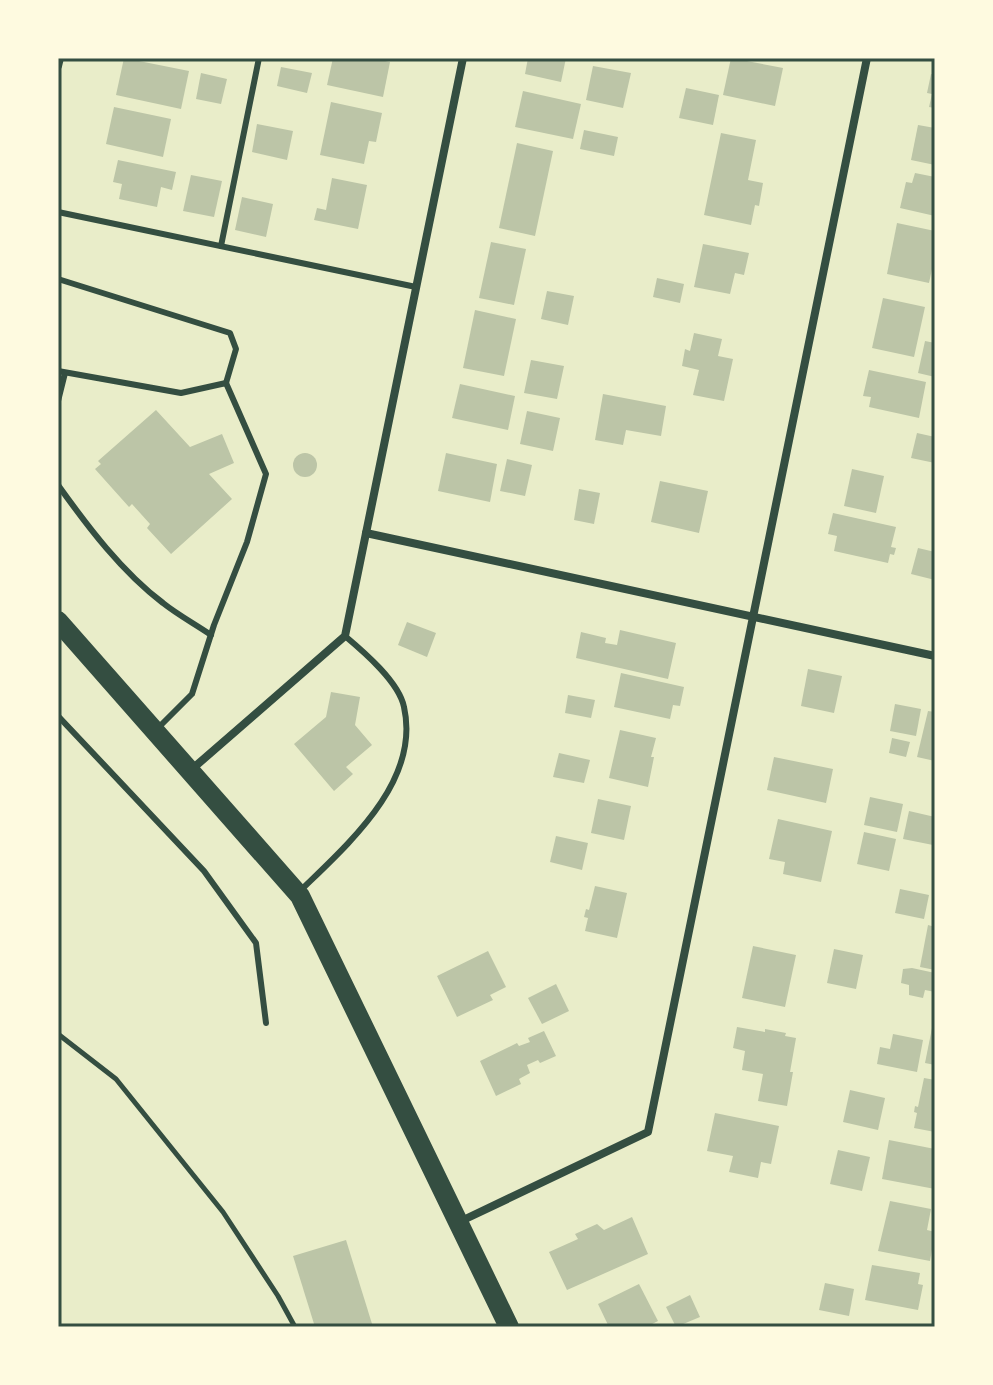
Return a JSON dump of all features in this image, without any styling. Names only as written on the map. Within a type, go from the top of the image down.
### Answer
[{"type":"main road","points":[[58,621],[298,894],[509,1327]]},
{"type":"street","points":[[58,66],[60,58]]},
{"type":"street","points":[[191,771],[345,636],[463,58]]},
{"type":"street","points":[[458,1222],[648,1132],[867,58]]},
{"type":"street","points":[[366,533],[935,656]]},
{"type":"lane","points":[[221,246],[259,58]]},
{"type":"lane","points":[[58,212],[416,287]]},
{"type":"lane","points":[[58,279],[230,333],[236,349],[226,383],[266,474],[247,542],[192,694],[155,730]]},
{"type":"lane","points":[[58,401],[62,372],[181,393],[226,383]]},
{"type":"lane","points":[[58,485],[82,520],[140,582],[163,603],[211,635]]},
{"type":"lane","points":[[298,894],[375,814],[405,752],[404,705],[380,667],[345,636]]},
{"type":"lane","points":[[58,716],[204,871],[256,943],[266,1023]]},
{"type":"path","points":[[58,1034],[116,1079],[223,1212],[295,1327]]},
{"type":"building","points":[[124,58],[189,71],[181,109],[116,95]]},
{"type":"building","points":[[333,58],[371,58],[390,62],[383,97],[327,85]]},
{"type":"building","points":[[528,58],[566,58],[561,82],[525,74]]},
{"type":"building","points":[[731,58],[783,68],[775,106],[723,95]]},
{"type":"building","points":[[593,66],[631,73],[623,108],[586,100]]},
{"type":"building","points":[[281,67],[312,73],[307,93],[277,86]]},
{"type":"building","points":[[201,73],[227,79],[221,104],[196,99]]},
{"type":"building","points":[[931,74],[935,75],[935,108],[929,107],[932,94],[927,93]]},
{"type":"building","points":[[686,88],[719,95],[713,125],[679,118]]},
{"type":"building","points":[[523,91],[581,104],[573,139],[515,127]]},
{"type":"building","points":[[331,102],[382,113],[376,142],[369,141],[364,164],[320,155]]},
{"type":"building","points":[[114,107],[171,119],[163,157],[106,144]]},
{"type":"building","points":[[257,124],[293,131],[287,160],[252,152]]},
{"type":"building","points":[[918,125],[935,128],[935,165],[911,160]]},
{"type":"building","points":[[584,130],[618,137],[614,156],[580,149]]},
{"type":"building","points":[[721,133],[756,140],[748,180],[763,183],[759,206],[755,205],[751,225],[704,215]]},
{"type":"building","points":[[517,143],[553,151],[535,236],[499,228]]},
{"type":"building","points":[[118,160],[176,172],[172,190],[161,187],[157,207],[119,199],[122,184],[113,182]]},
{"type":"building","points":[[915,173],[935,177],[935,216],[900,208],[906,182],[912,183]]},
{"type":"building","points":[[191,175],[222,181],[214,217],[183,211]]},
{"type":"building","points":[[332,178],[367,185],[358,229],[314,220],[317,208],[326,210]]},
{"type":"building","points":[[242,197],[273,204],[266,237],[235,230]]},
{"type":"building","points":[[897,223],[935,231],[935,255],[929,283],[887,274]]},
{"type":"building","points":[[491,242],[526,249],[514,305],[479,298]]},
{"type":"building","points":[[703,244],[749,253],[744,275],[735,273],[730,294],[694,287]]},
{"type":"building","points":[[657,278],[684,284],[680,303],[653,297]]},
{"type":"building","points":[[547,291],[574,296],[568,325],[541,319]]},
{"type":"building","points":[[883,298],[925,307],[914,357],[872,348]]},
{"type":"building","points":[[475,310],[516,319],[504,376],[463,368]]},
{"type":"building","points":[[694,333],[722,339],[718,356],[733,359],[724,401],[693,395],[699,370],[682,366],[685,349],[690,351]]},
{"type":"building","points":[[925,341],[935,343],[935,377],[918,373]]},
{"type":"building","points":[[531,360],[564,366],[557,399],[524,393]]},
{"type":"building","points":[[869,370],[926,382],[919,418],[869,407],[871,397],[863,396]]},
{"type":"building","points":[[460,384],[515,396],[508,430],[452,418]]},
{"type":"building","points":[[603,394],[666,406],[661,436],[626,430],[623,445],[595,440]]},
{"type":"building","points":[[156,410],[190,447],[222,434],[234,463],[209,474],[232,499],[171,554],[147,528],[150,524],[132,504],[129,507],[95,469],[101,464],[98,461]]},
{"type":"building","points":[[527,411],[560,418],[553,451],[520,444]]},
{"type":"building","points":[[917,433],[935,437],[935,463],[911,458]]},
{"type":"building","points":[[305,453],[316,460],[317,465],[310,476],[305,477],[294,470],[293,465],[300,454]]},
{"type":"building","points":[[446,453],[497,464],[490,502],[438,491]]},
{"type":"building","points":[[507,459],[532,465],[525,496],[500,491]]},
{"type":"building","points":[[852,469],[884,476],[876,513],[844,506]]},
{"type":"building","points":[[660,481],[708,491],[699,533],[651,522]]},
{"type":"building","points":[[579,489],[600,493],[594,524],[574,520]]},
{"type":"building","points":[[833,513],[896,527],[891,547],[896,548],[894,555],[890,554],[888,563],[834,551],[837,536],[828,534]]},
{"type":"building","points":[[918,548],[935,552],[935,580],[911,574]]},
{"type":"building","points":[[407,622],[436,633],[427,657],[398,645]]},
{"type":"building","points":[[620,630],[676,643],[668,679],[576,658],[581,632],[606,638],[605,643],[617,645]]},
{"type":"building","points":[[808,669],[842,676],[834,713],[801,706]]},
{"type":"building","points":[[621,673],[684,687],[680,706],[673,705],[670,719],[614,707]]},
{"type":"building","points":[[331,692],[360,697],[355,725],[372,745],[346,767],[353,774],[334,791],[294,744],[326,717]]},
{"type":"building","points":[[568,695],[595,700],[591,718],[565,713]]},
{"type":"building","points":[[895,704],[921,709],[916,736],[890,731]]},
{"type":"building","points":[[928,711],[935,712],[935,761],[917,757]]},
{"type":"building","points":[[620,730],[656,738],[648,787],[609,778]]},
{"type":"building","points":[[892,738],[910,742],[906,757],[889,753]]},
{"type":"building","points":[[559,753],[590,760],[584,783],[553,777]]},
{"type":"building","points":[[774,757],[833,769],[826,803],[767,790]]},
{"type":"building","points":[[870,797],[903,804],[897,832],[864,825]]},
{"type":"building","points":[[598,799],[631,806],[624,840],[591,833]]},
{"type":"building","points":[[909,811],[935,817],[933,845],[903,839]]},
{"type":"building","points":[[778,819],[832,831],[821,882],[783,874],[785,862],[769,859]]},
{"type":"building","points":[[864,832],[896,839],[889,871],[857,864]]},
{"type":"building","points":[[556,836],[588,843],[582,870],[550,862]]},
{"type":"building","points":[[595,886],[627,893],[617,938],[585,931],[588,918],[584,917]]},
{"type":"building","points":[[900,889],[929,895],[924,919],[895,913]]},
{"type":"building","points":[[928,925],[935,927],[935,970],[920,967]]},
{"type":"building","points":[[753,946],[796,955],[785,1007],[742,998]]},
{"type":"building","points":[[834,949],[863,955],[856,989],[827,983]]},
{"type":"building","points":[[488,951],[506,987],[490,995],[493,1000],[457,1017],[437,976]]},
{"type":"building","points":[[903,969],[935,973],[935,992],[925,990],[923,998],[909,995],[909,985],[901,983]]},
{"type":"building","points":[[556,984],[569,1011],[542,1024],[528,998]]},
{"type":"building","points":[[935,1018],[935,1065],[925,1063]]},
{"type":"building","points":[[737,1027],[765,1032],[765,1029],[796,1038],[787,1106],[758,1101],[763,1074],[742,1070],[745,1051],[733,1048]]},
{"type":"building","points":[[544,1031],[556,1056],[527,1065],[530,1073],[519,1079],[521,1084],[496,1096],[480,1061],[517,1043],[519,1046],[530,1042],[528,1038]]},
{"type":"building","points":[[893,1034],[923,1040],[917,1072],[877,1064],[880,1047],[890,1049]]},
{"type":"building","points":[[924,1078],[935,1080],[935,1132],[914,1128],[915,1106],[918,1107]]},
{"type":"building","points":[[850,1090],[885,1098],[878,1130],[843,1122]]},
{"type":"building","points":[[715,1113],[779,1126],[771,1164],[761,1162],[758,1178],[729,1172],[733,1156],[707,1151]]},
{"type":"building","points":[[889,1140],[935,1149],[935,1189],[882,1179]]},
{"type":"building","points":[[838,1150],[870,1157],[862,1191],[830,1184]]},
{"type":"building","points":[[890,1201],[931,1209],[927,1230],[935,1232],[930,1261],[878,1251]]},
{"type":"building","points":[[632,1217],[648,1254],[567,1290],[549,1252],[578,1239],[575,1234],[597,1224],[604,1230]]},
{"type":"building","points":[[346,1240],[373,1327],[315,1327],[293,1256]]},
{"type":"building","points":[[872,1265],[920,1273],[918,1284],[923,1285],[918,1310],[865,1300]]},
{"type":"building","points":[[825,1283],[854,1289],[849,1316],[819,1310]]},
{"type":"building","points":[[639,1284],[658,1321],[646,1327],[609,1327],[598,1304]]},
{"type":"building","points":[[690,1295],[700,1317],[676,1327],[666,1307]]}]
